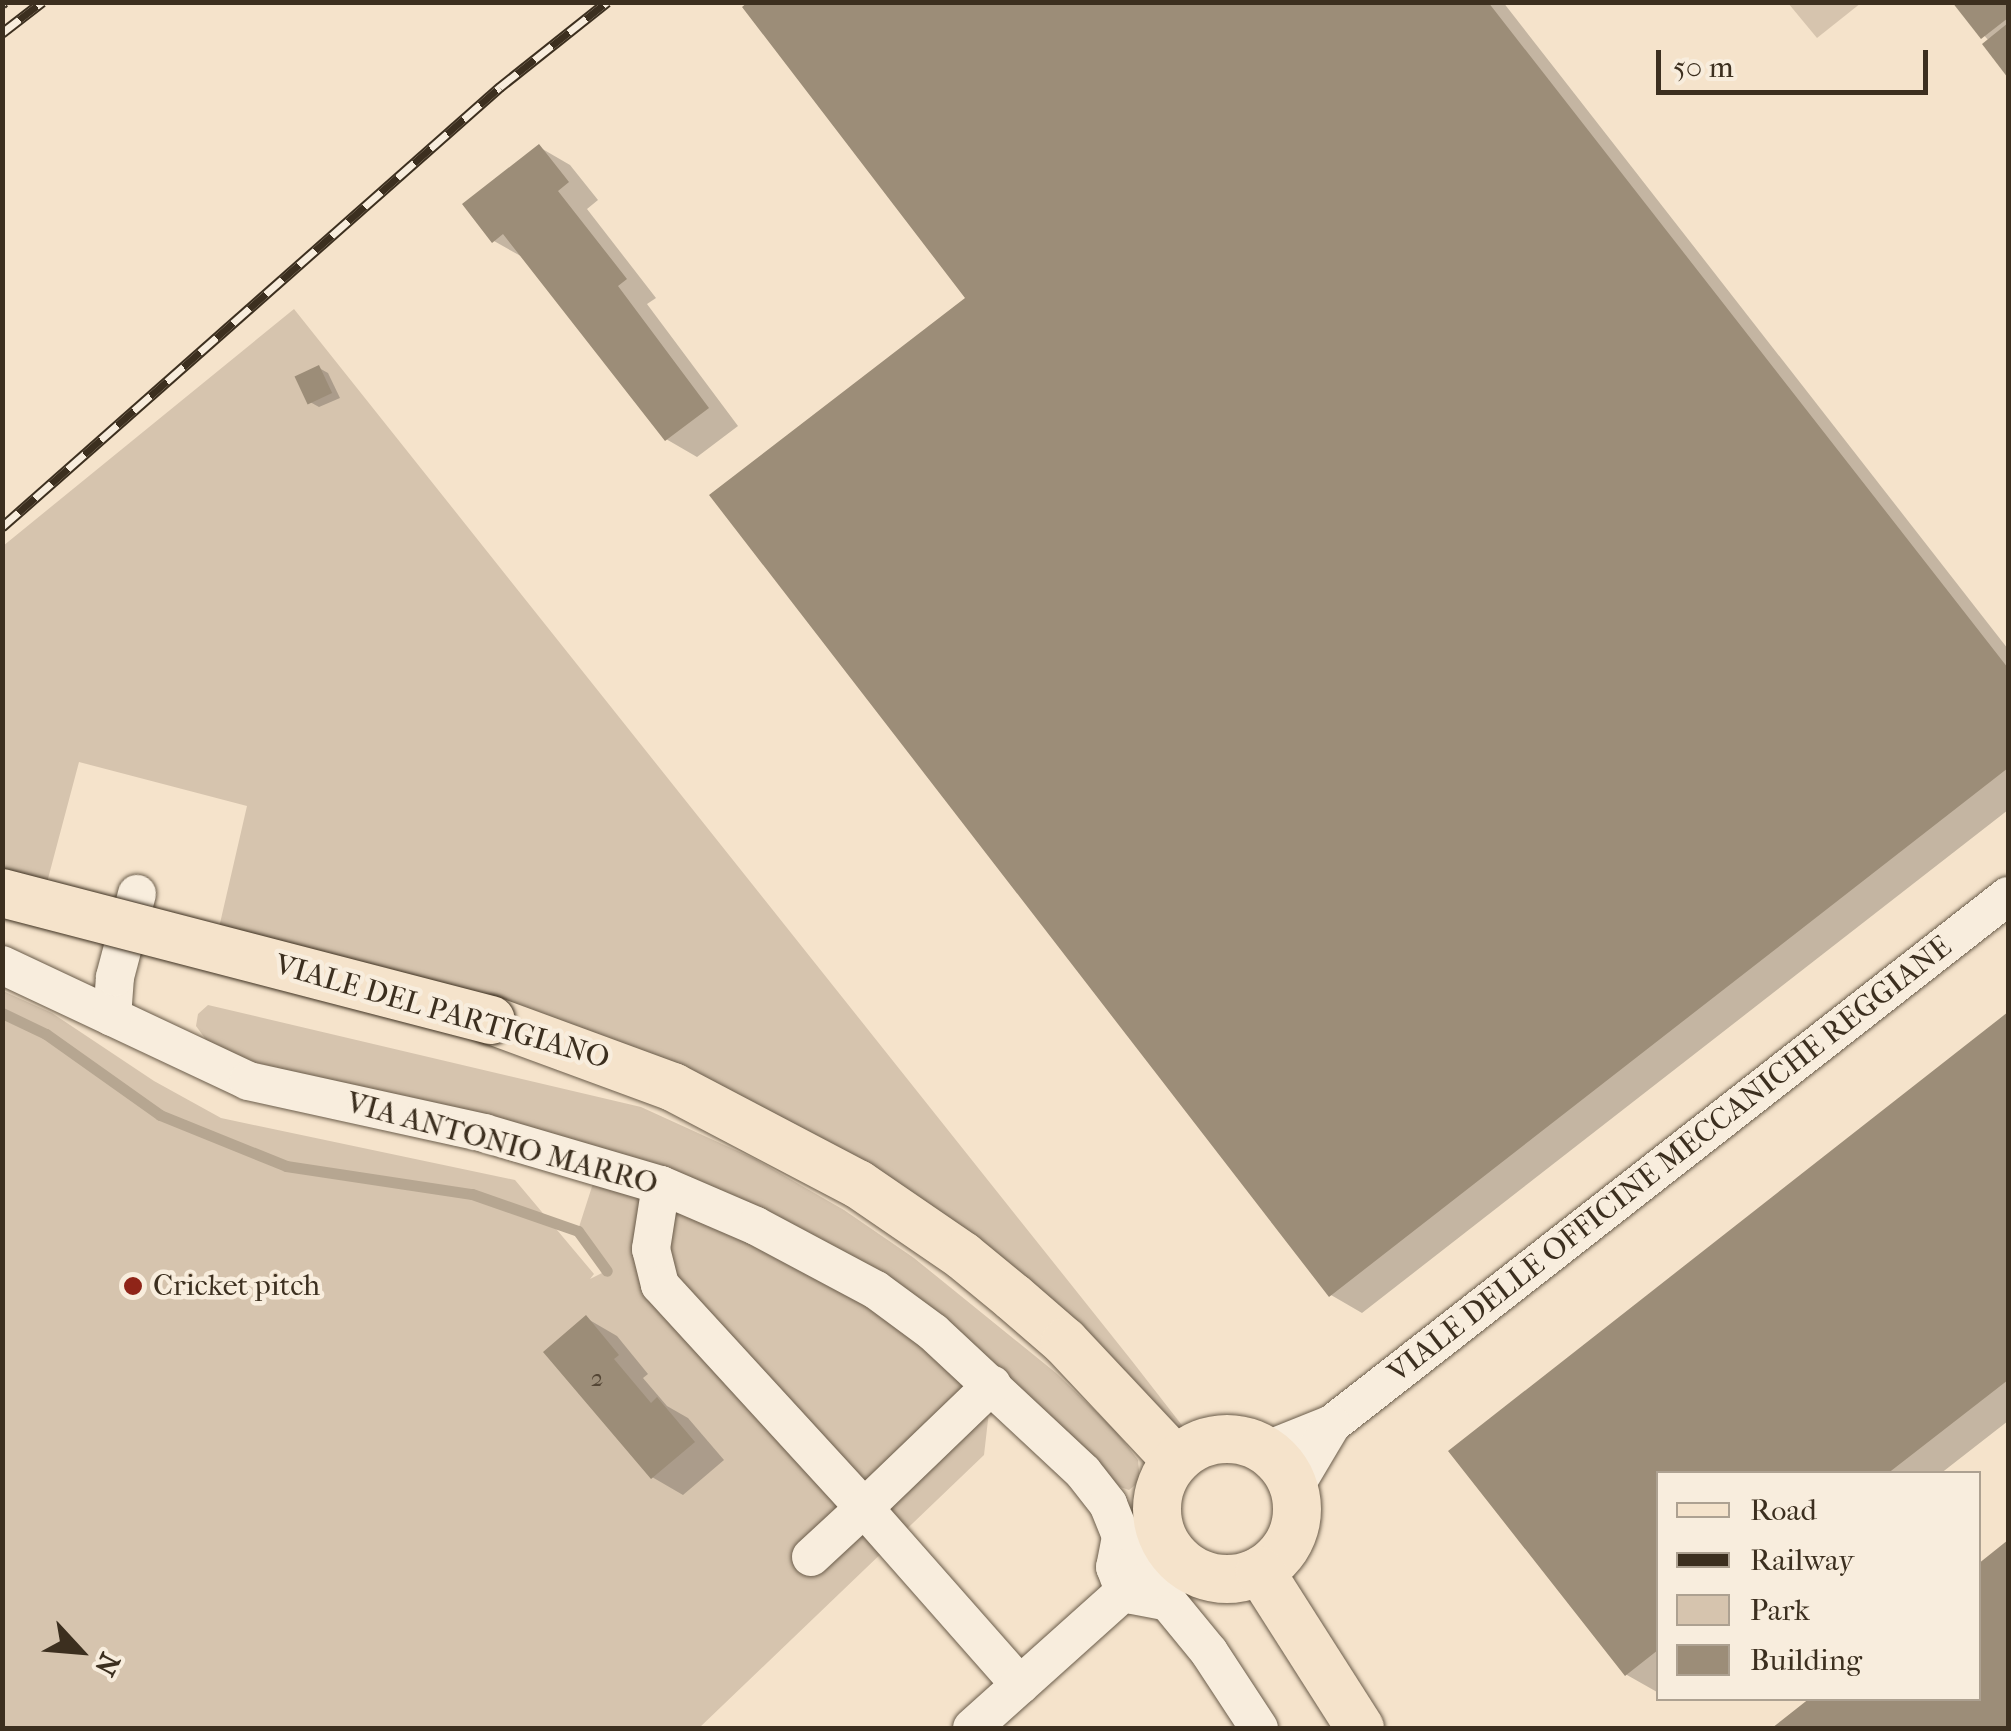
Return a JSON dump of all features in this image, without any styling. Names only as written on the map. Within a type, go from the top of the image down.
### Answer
[{"type":"main road","name":"VIALE DEL PARTIGIANO","points":[[2,893],[491,1020],[673,1087],[858,1184],[964,1256],[1065,1342],[1176,1460]]},
{"type":"main road","points":[[1230,1438],[1267,1450],[1284,1467],[1294,1488],[1298,1512],[1292,1536],[1279,1556],[1260,1571],[1222,1580],[1173,1550],[1158,1495],[1176,1460],[1192,1448],[1230,1438]]},
{"type":"main road","points":[[1260,1571],[1360,1728]]},
{"type":"street","points":[[112,1017],[115,976],[137,894]]},
{"type":"street","name":"VIALE DELLE OFFICINE MECCANICHE REGGIANE","points":[[1267,1450],[1332,1424],[2008,896]]},
{"type":"street","name":"VIA ANTONIO MARRO","points":[[2,965],[248,1081],[484,1133],[660,1185],[756,1226],[876,1290],[933,1332],[1072,1460],[1108,1504],[1121,1536],[1116,1567],[1127,1589]]},
{"type":"street","points":[[660,1185],[651,1249],[660,1285],[1020,1685]]},
{"type":"street","points":[[811,1556],[992,1385]]},
{"type":"street","name":"VIALE DELLE OFFICINE MECCANICHE REGGIANE","points":[[1294,1488],[1332,1424]]},
{"type":"street","points":[[972,1728],[1173,1550]]},
{"type":"street","points":[[1127,1589],[1132,1596],[1168,1602],[1209,1652],[1259,1728]]},
{"type":"green space","points":[[1788,3],[1861,3],[1817,38]]},
{"type":"green space","points":[[294,309],[1195,1442],[1181,1438],[622,1044],[385,967],[218,932],[247,806],[79,762],[45,890],[3,878],[3,546]]},
{"type":"green space","points":[[3,991],[52,1013],[154,1081],[221,1118],[515,1180],[594,1274],[590,1279],[606,1271],[579,1227],[596,1174],[756,1226],[992,1385],[984,1455],[699,1728],[3,1728]]},
{"type":"green space","points":[[208,1005],[641,1107],[755,1159],[844,1210],[914,1258],[1056,1373],[1115,1430],[1138,1460],[1140,1481],[1129,1490],[1120,1487],[999,1371],[623,1156],[215,1052],[196,1026],[198,1014]]},
{"type":"building","points":[[748,2],[1488,2],[2008,668],[2008,768],[1329,1297],[709,495],[965,298],[742,7]]},
{"type":"building","points":[[1952,2],[2008,2],[2008,18],[1981,39]]},
{"type":"building","points":[[2008,23],[2008,78],[1982,44]]},
{"type":"building","points":[[539,144],[569,182],[558,191],[627,279],[618,286],[709,408],[665,441],[503,234],[492,243],[462,204]]},
{"type":"building","points":[[319,365],[332,393],[308,405],[295,376]]},
{"type":"building","points":[[2008,1012],[2008,1380],[1891,1471],[1656,1471],[1656,1652],[1625,1676],[1448,1451]]},
{"type":"building","points":[[586,1315],[619,1355],[614,1359],[651,1403],[657,1397],[695,1442],[651,1479],[543,1352]]},
{"type":"building","points":[[2008,1540],[2008,1728],[1772,1728],[1806,1701],[1981,1701],[1981,1562]]},
{"type":"waterway","points":[[2,1013],[46,1034],[160,1115],[286,1166],[472,1194],[578,1231],[607,1271]]},
{"type":"railway","points":[[2,33],[42,2]]},
{"type":"railway","points":[[2,527],[500,87],[607,2]]},
{"type":"place","name":"Cricket pitch","points":[[133,1286]]}]
